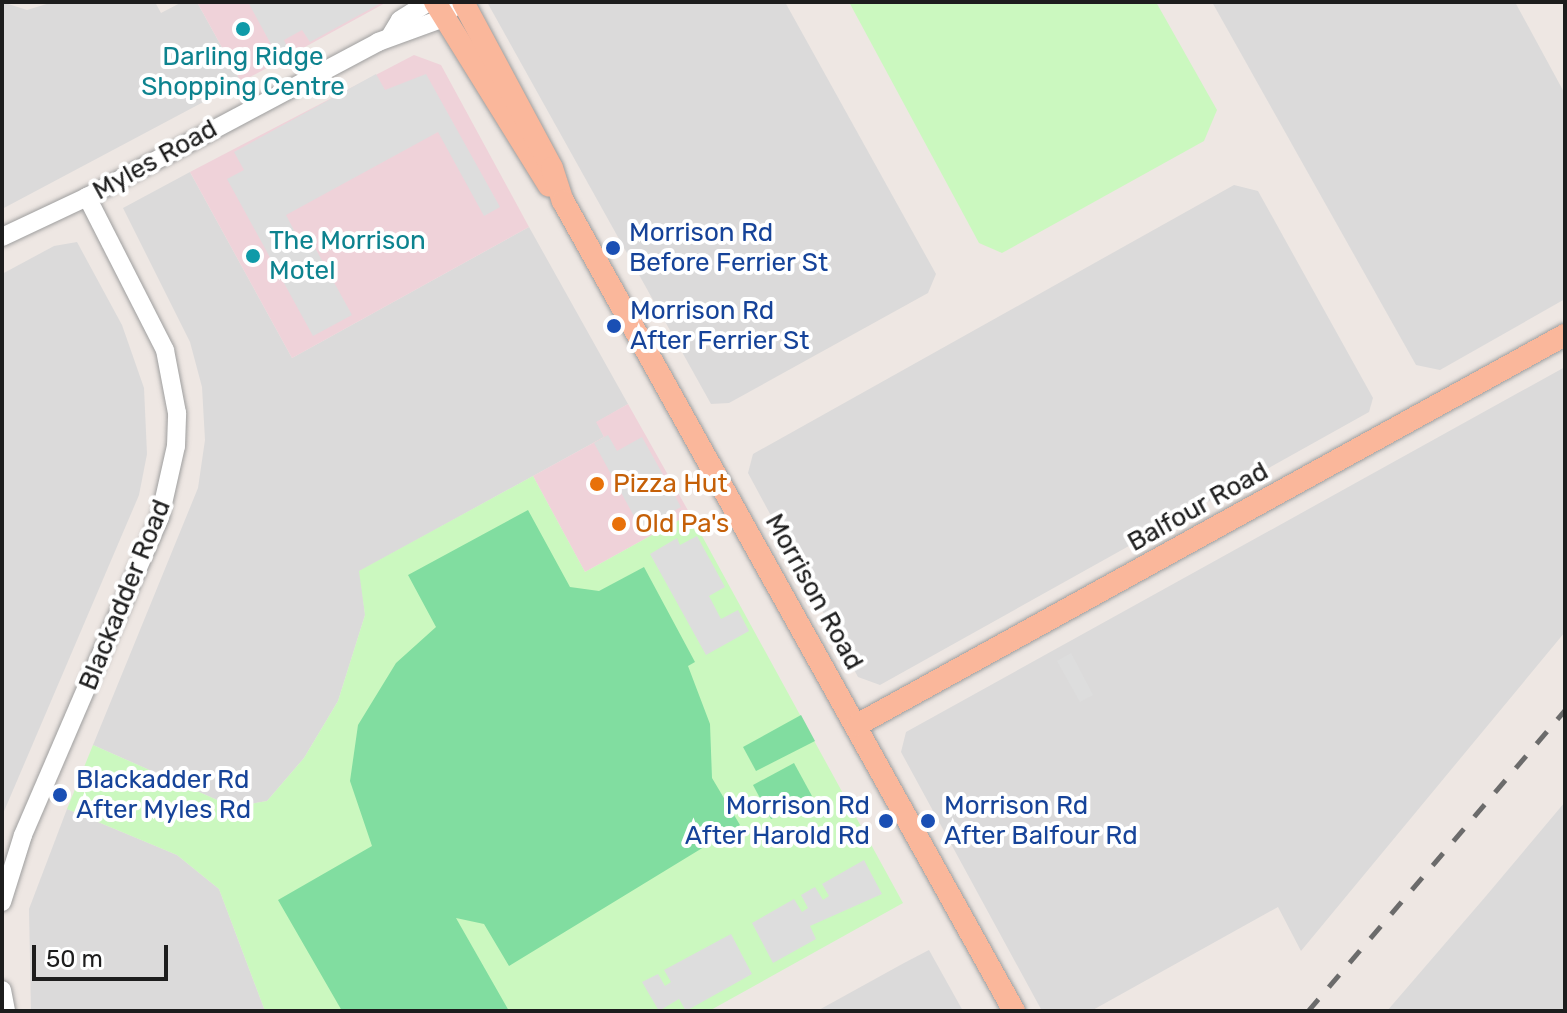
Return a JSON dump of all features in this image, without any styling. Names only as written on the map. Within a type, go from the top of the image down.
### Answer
[{"type":"main road","name":"Morrison Road","points":[[446,5],[541,177],[563,201],[1014,1011]]},
{"type":"main road","name":"Balfour Road","points":[[857,725],[1565,335]]},
{"type":"street","name":"Myles Road","points":[[2,237],[87,197],[391,35],[405,36],[446,5]]},
{"type":"street","name":"Blackadder Road","points":[[2,902],[23,835],[160,517],[176,446],[177,413],[165,350],[87,197]]},
{"type":"street","points":[[2,990],[6,1011]]},
{"type":"shaded area","points":[[2,2],[27,10],[53,2],[155,2],[161,13],[182,2],[197,2],[241,82],[2,209]]},
{"type":"shaded area","points":[[197,2],[387,2],[241,82]]},
{"type":"shaded area","points":[[248,2],[383,2],[310,42],[302,30],[284,40],[290,53],[279,59]]},
{"type":"shaded area","points":[[487,2],[785,2],[936,274],[928,293],[729,403],[711,404]]},
{"type":"shaded area","points":[[1212,2],[1515,2],[1565,94],[1565,299],[1440,370],[1416,365]]},
{"type":"shaded area","points":[[414,55],[441,65],[529,227],[292,358],[190,172]]},
{"type":"shaded area","points":[[376,74],[385,90],[426,74],[500,207],[484,216],[438,132],[286,215],[299,240],[308,235],[352,315],[313,336],[227,179],[244,170],[234,152]]},
{"type":"shaded area","points":[[190,172],[292,358],[529,227],[628,404],[597,422],[604,437],[360,571],[365,615],[338,701],[304,758],[267,801],[233,807],[93,745],[198,488],[205,440],[202,387],[190,342],[123,208]]},
{"type":"shaded area","points":[[1234,185],[1258,191],[1373,398],[1369,412],[880,685],[858,677],[748,473],[753,454]]},
{"type":"shaded area","points":[[77,242],[122,325],[144,388],[147,454],[139,495],[2,816],[2,274],[54,246]]},
{"type":"shaded area","points":[[1565,367],[1565,632],[1301,951],[1278,907],[1091,1011],[1042,1011],[901,752],[906,732]]},
{"type":"shaded area","points":[[628,404],[690,514],[585,572],[533,476],[604,437],[596,422]]},
{"type":"shaded area","points":[[608,435],[617,451],[642,437],[681,507],[641,529],[594,443]]},
{"type":"shaded area","points":[[697,536],[725,587],[709,596],[721,619],[738,610],[749,631],[706,655],[650,554],[677,538],[680,545]]},
{"type":"shaded area","points":[[1071,653],[1093,695],[1080,702],[1057,661]]},
{"type":"shaded area","points":[[1565,802],[1565,1011],[1387,1011],[1486,896]]},
{"type":"shaded area","points":[[67,809],[177,855],[219,889],[265,1011],[31,1011],[29,909]]},
{"type":"shaded area","points":[[864,860],[882,894],[810,926],[816,939],[773,963],[752,923],[794,899],[802,912],[808,908],[801,895],[815,887],[823,900],[829,896],[822,884]]},
{"type":"shaded area","points":[[731,934],[752,974],[686,1011],[679,999],[659,1011],[642,982],[658,974],[665,986],[671,982],[664,970]]},
{"type":"shaded area","points":[[929,950],[963,1011],[817,1011],[904,963]]},
{"type":"green space","points":[[849,2],[1156,2],[1217,110],[1204,141],[1002,253],[979,243]]},
{"type":"green space","points":[[533,476],[585,572],[690,514],[903,903],[709,1011],[265,1011],[219,889],[177,855],[67,809],[93,745],[233,807],[267,801],[304,758],[338,701],[365,615],[359,571]]},
{"type":"green space","points":[[528,510],[570,587],[599,591],[644,567],[695,662],[688,666],[710,724],[712,778],[740,825],[509,966],[484,924],[456,918],[509,1011],[342,1011],[278,900],[372,846],[350,781],[358,725],[396,663],[436,627],[408,575]]},
{"type":"green space","points":[[801,715],[815,741],[756,771],[743,747]]},
{"type":"green space","points":[[794,763],[812,796],[771,819],[753,785]]},
{"type":"railway","points":[[1308,1011],[1565,710]]},
{"type":"place","name":"Darling Ridge Shopping Centre","points":[[243,29]]},
{"type":"place","name":"Morrison Rd Before Ferrier St","points":[[613,248]]},
{"type":"place","name":"The Morrison Motel","points":[[253,256]]},
{"type":"place","name":"Morrison Rd After Ferrier St","points":[[614,326]]},
{"type":"place","name":"Pizza Hut","points":[[597,484]]},
{"type":"place","name":"Old Pa's","points":[[619,524]]},
{"type":"place","name":"Blackadder Rd After Myles Rd","points":[[60,795]]},
{"type":"place","name":"Morrison Rd After Harold Rd","points":[[886,821]]},
{"type":"place","name":"Morrison Rd After Balfour Rd","points":[[928,821]]}]
